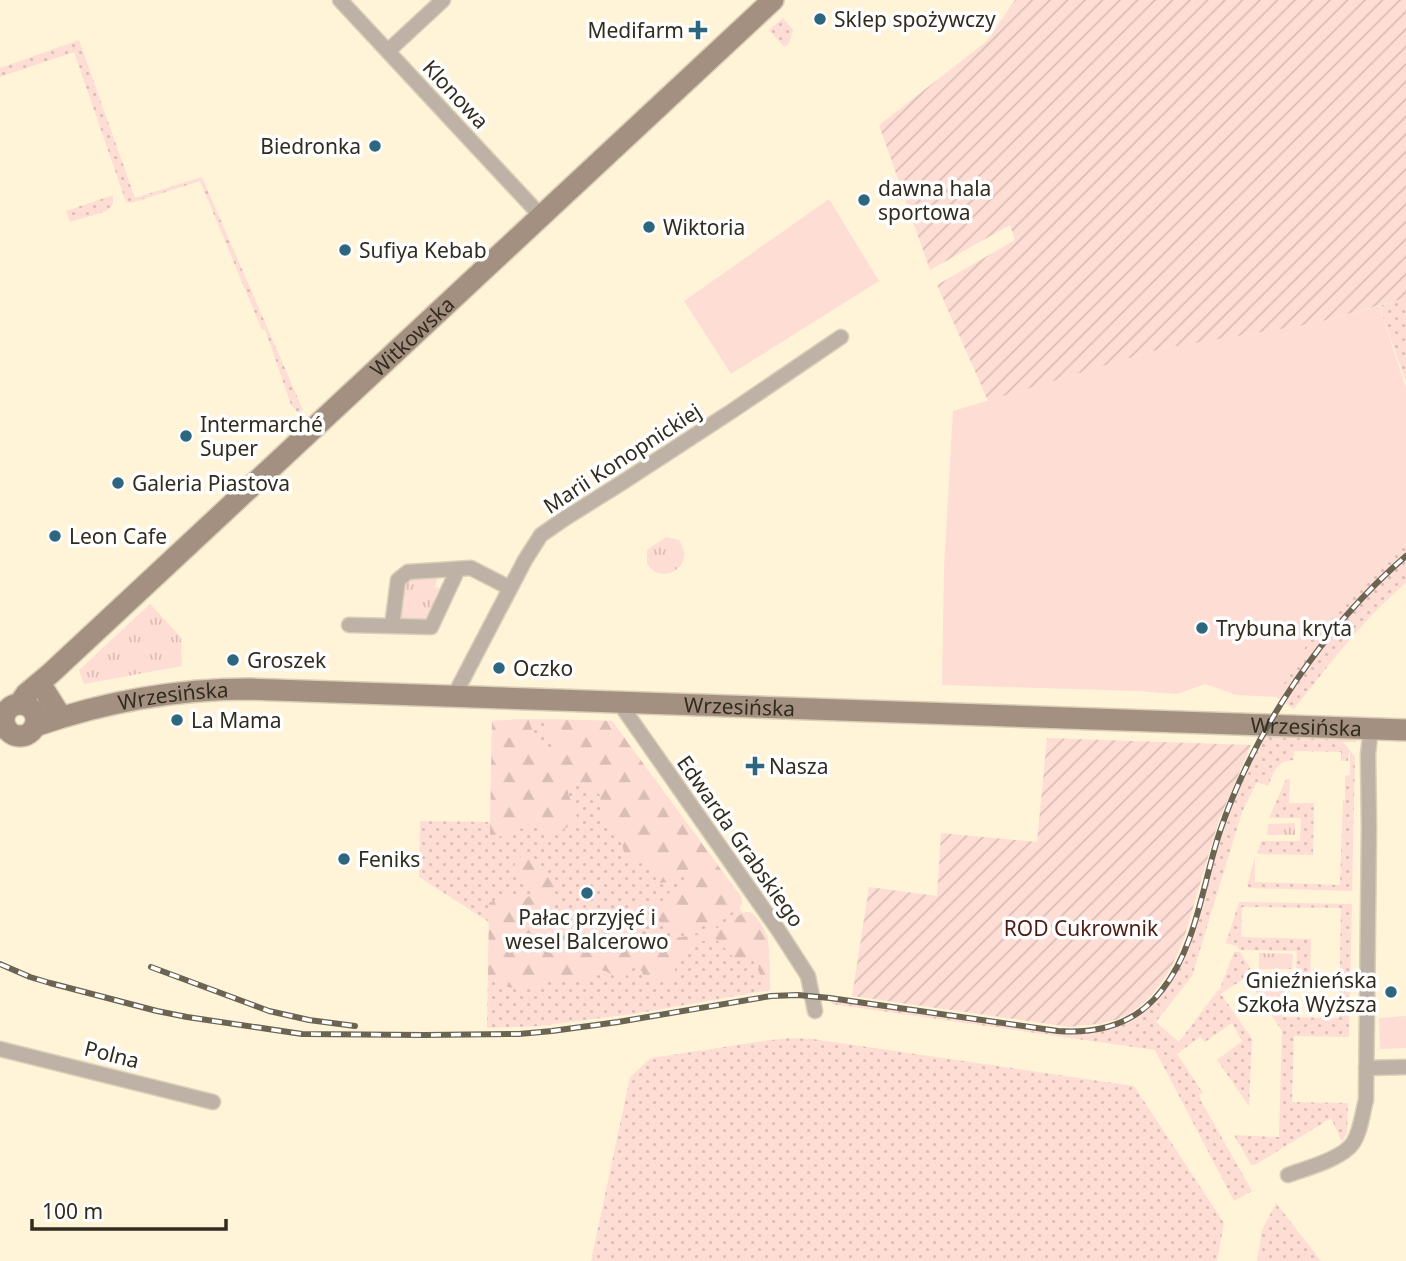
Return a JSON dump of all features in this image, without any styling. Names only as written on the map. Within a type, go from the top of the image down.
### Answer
[{"type":"street","name":"Klonowa","points":[[340,0],[541,216]]},
{"type":"street","points":[[388,51],[443,0]]},
{"type":"street","name":"Witkowska","points":[[30,714],[26,694],[47,681],[774,0]]},
{"type":"street","name":"Marii Konopnickiej","points":[[454,696],[525,560],[541,535],[841,337]]},
{"type":"street","points":[[392,626],[398,580],[408,572],[471,568],[510,588]]},
{"type":"street","points":[[349,625],[431,628],[458,569]]},
{"type":"street","points":[[47,681],[66,712]]},
{"type":"street","name":"Wrzesińska","points":[[3,725],[20,736],[26,735],[30,714],[66,712],[181,692],[222,689],[1406,730]]},
{"type":"street","name":"Edwarda Grabskiego","points":[[618,701],[808,976],[815,1011]]},
{"type":"street","name":"Witkowska","points":[[3,725],[6,710],[12,705],[30,714]]},
{"type":"street","points":[[1289,1175],[1342,1153],[1352,1144],[1366,1100],[1368,754],[1371,728]]},
{"type":"street","name":"Polna","points":[[0,1049],[213,1102]]},
{"type":"street","points":[[1366,1068],[1406,1067]]},
{"type":"green space","points":[[1015,0],[1406,0],[1406,298],[1312,324],[1160,349],[988,401],[937,285],[1015,240],[1010,225],[930,270],[879,125],[987,41]]},
{"type":"green space","points":[[783,18],[793,30],[789,43],[784,47],[769,30]]},
{"type":"green space","points":[[79,40],[135,198],[202,177],[303,410],[299,414],[291,405],[265,329],[262,330],[200,181],[131,203],[126,202],[74,52],[0,77],[0,68]]},
{"type":"green space","points":[[113,195],[113,204],[107,211],[70,222],[66,211]]},
{"type":"green space","points":[[829,199],[879,281],[731,374],[684,301]]},
{"type":"green space","points":[[1406,298],[1406,382],[1379,306]]},
{"type":"green space","points":[[1379,306],[1406,388],[1406,544],[1347,596],[1308,642],[1276,697],[1236,695],[1205,684],[1177,694],[942,685],[944,568],[953,411],[1160,349],[1312,324]]},
{"type":"green space","points":[[666,537],[679,540],[684,557],[680,567],[665,574],[653,570],[647,563],[647,550]]},
{"type":"green space","points":[[1406,544],[1406,583],[1360,628],[1294,709],[1276,697],[1308,642],[1347,596]]},
{"type":"green space","points":[[412,578],[437,579],[435,587],[439,588],[426,621],[399,621],[404,583]]},
{"type":"green space","points":[[150,604],[181,637],[182,666],[84,684],[79,670]]},
{"type":"green space","points":[[528,719],[537,742],[546,752],[555,749],[552,738],[545,730],[547,719],[612,721],[741,897],[739,908],[710,924],[689,929],[669,927],[659,921],[659,910],[668,894],[683,889],[687,883],[685,876],[676,874],[667,882],[660,883],[647,860],[638,858],[630,861],[618,833],[604,816],[600,795],[595,790],[583,787],[580,781],[572,783],[568,793],[577,817],[565,829],[552,832],[528,825],[511,837],[490,836],[492,721]]},
{"type":"green space","points":[[492,721],[612,721],[741,897],[739,908],[743,913],[750,912],[758,919],[769,948],[770,990],[639,1013],[539,1026],[487,1028],[489,922],[419,877],[420,821],[490,822]]},
{"type":"green space","points":[[1264,735],[1353,737],[1357,742],[1343,742],[1355,757],[1352,891],[1247,886],[1255,857],[1255,882],[1340,885],[1343,800],[1345,776],[1350,775],[1350,752],[1348,761],[1341,761],[1341,752],[1294,751],[1293,760],[1279,765],[1268,786],[1257,782],[1242,812],[1192,976],[1156,1022],[1179,1042],[1219,991],[1234,952],[1240,952],[1252,971],[1296,973],[1297,951],[1239,950],[1237,946],[1225,943],[1239,902],[1352,904],[1349,1037],[1294,1036],[1292,1102],[1348,1103],[1347,1132],[1342,1142],[1331,1118],[1251,1165],[1234,1135],[1279,1137],[1282,1031],[1246,977],[1221,994],[1252,1039],[1249,1106],[1217,1060],[1242,1041],[1232,1023],[1205,1042],[1200,1037],[1177,1054],[1203,1093],[1199,1095],[1201,1101],[1252,1191],[1234,1201],[1155,1050],[832,1004],[830,998],[1073,1032],[1110,1027],[1130,1018],[1158,994],[1181,959],[1223,825]],"holes":[[[1242,907],[1341,908],[1339,1018],[1283,1017],[1284,986],[1310,987],[1311,939],[1241,937]]]},
{"type":"green space","name":"ROD Cukrownik","points":[[1047,738],[1251,745],[1218,823],[1184,938],[1165,978],[1156,990],[1135,1010],[1122,1017],[1103,1023],[1070,1027],[852,996],[869,887],[937,896],[941,833],[1037,842]]},
{"type":"green space","points":[[1286,779],[1290,779],[1289,803],[1314,803],[1313,855],[1257,854],[1261,841],[1300,841],[1301,818],[1269,818]]},
{"type":"green space","points":[[1295,823],[1295,835],[1267,835],[1268,824]]},
{"type":"green space","points":[[528,854],[554,877],[553,920],[580,924],[580,949],[611,948],[612,940],[602,932],[598,922],[610,913],[630,914],[636,918],[643,931],[664,939],[707,934],[743,913],[752,913],[768,937],[770,990],[765,991],[761,984],[757,957],[736,960],[716,939],[686,944],[688,955],[678,963],[674,976],[664,982],[650,983],[636,967],[631,967],[625,978],[618,979],[600,970],[579,980],[550,979],[523,988],[499,985],[488,979],[489,903],[507,897],[526,898],[532,894],[534,890],[513,870],[517,858]]},
{"type":"green space","points":[[1259,953],[1293,954],[1292,969],[1259,969]]},
{"type":"green space","points":[[1406,1016],[1406,1048],[1380,1049],[1379,1018]]},
{"type":"green space","points":[[792,1038],[1134,1086],[1224,1223],[1217,1261],[591,1261],[630,1077],[651,1058]]},
{"type":"green space","points":[[1276,1203],[1321,1261],[1257,1261],[1262,1230]]},
{"type":"railway","points":[[0,964],[50,983],[157,1011],[302,1034],[519,1034],[618,1022],[771,996],[798,995],[1058,1031],[1088,1031],[1116,1024],[1152,1002],[1174,973],[1191,935],[1220,831],[1235,792],[1273,717],[1296,681],[1348,614],[1406,556]]},
{"type":"railway","points":[[151,967],[269,1011],[355,1026]]},
{"type":"place","name":"Sklep spożywczy","points":[[820,19]]},
{"type":"place","name":"Medifarm","points":[[698,30]]},
{"type":"place","name":"Biedronka","points":[[375,146]]},
{"type":"place","name":"dawna hala sportowa","points":[[864,200]]},
{"type":"place","name":"Wiktoria","points":[[649,227]]},
{"type":"place","name":"Sufiya Kebab","points":[[345,250]]},
{"type":"place","name":"Intermarché Super","points":[[186,436]]},
{"type":"place","name":"Galeria Piastova","points":[[118,483]]},
{"type":"place","name":"Leon Cafe","points":[[55,536]]},
{"type":"place","name":"Trybuna kryta","points":[[1202,628]]},
{"type":"place","name":"Groszek","points":[[233,660]]},
{"type":"place","name":"Oczko","points":[[499,668]]},
{"type":"place","name":"La Mama","points":[[177,720]]},
{"type":"place","name":"Nasza","points":[[755,766]]},
{"type":"place","name":"Feniks","points":[[344,859]]},
{"type":"place","name":"Pałac przyjęć i wesel Balcerowo","points":[[587,893]]},
{"type":"place","name":"Gnieźnieńska Szkoła Wyższa","points":[[1391,992]]}]
